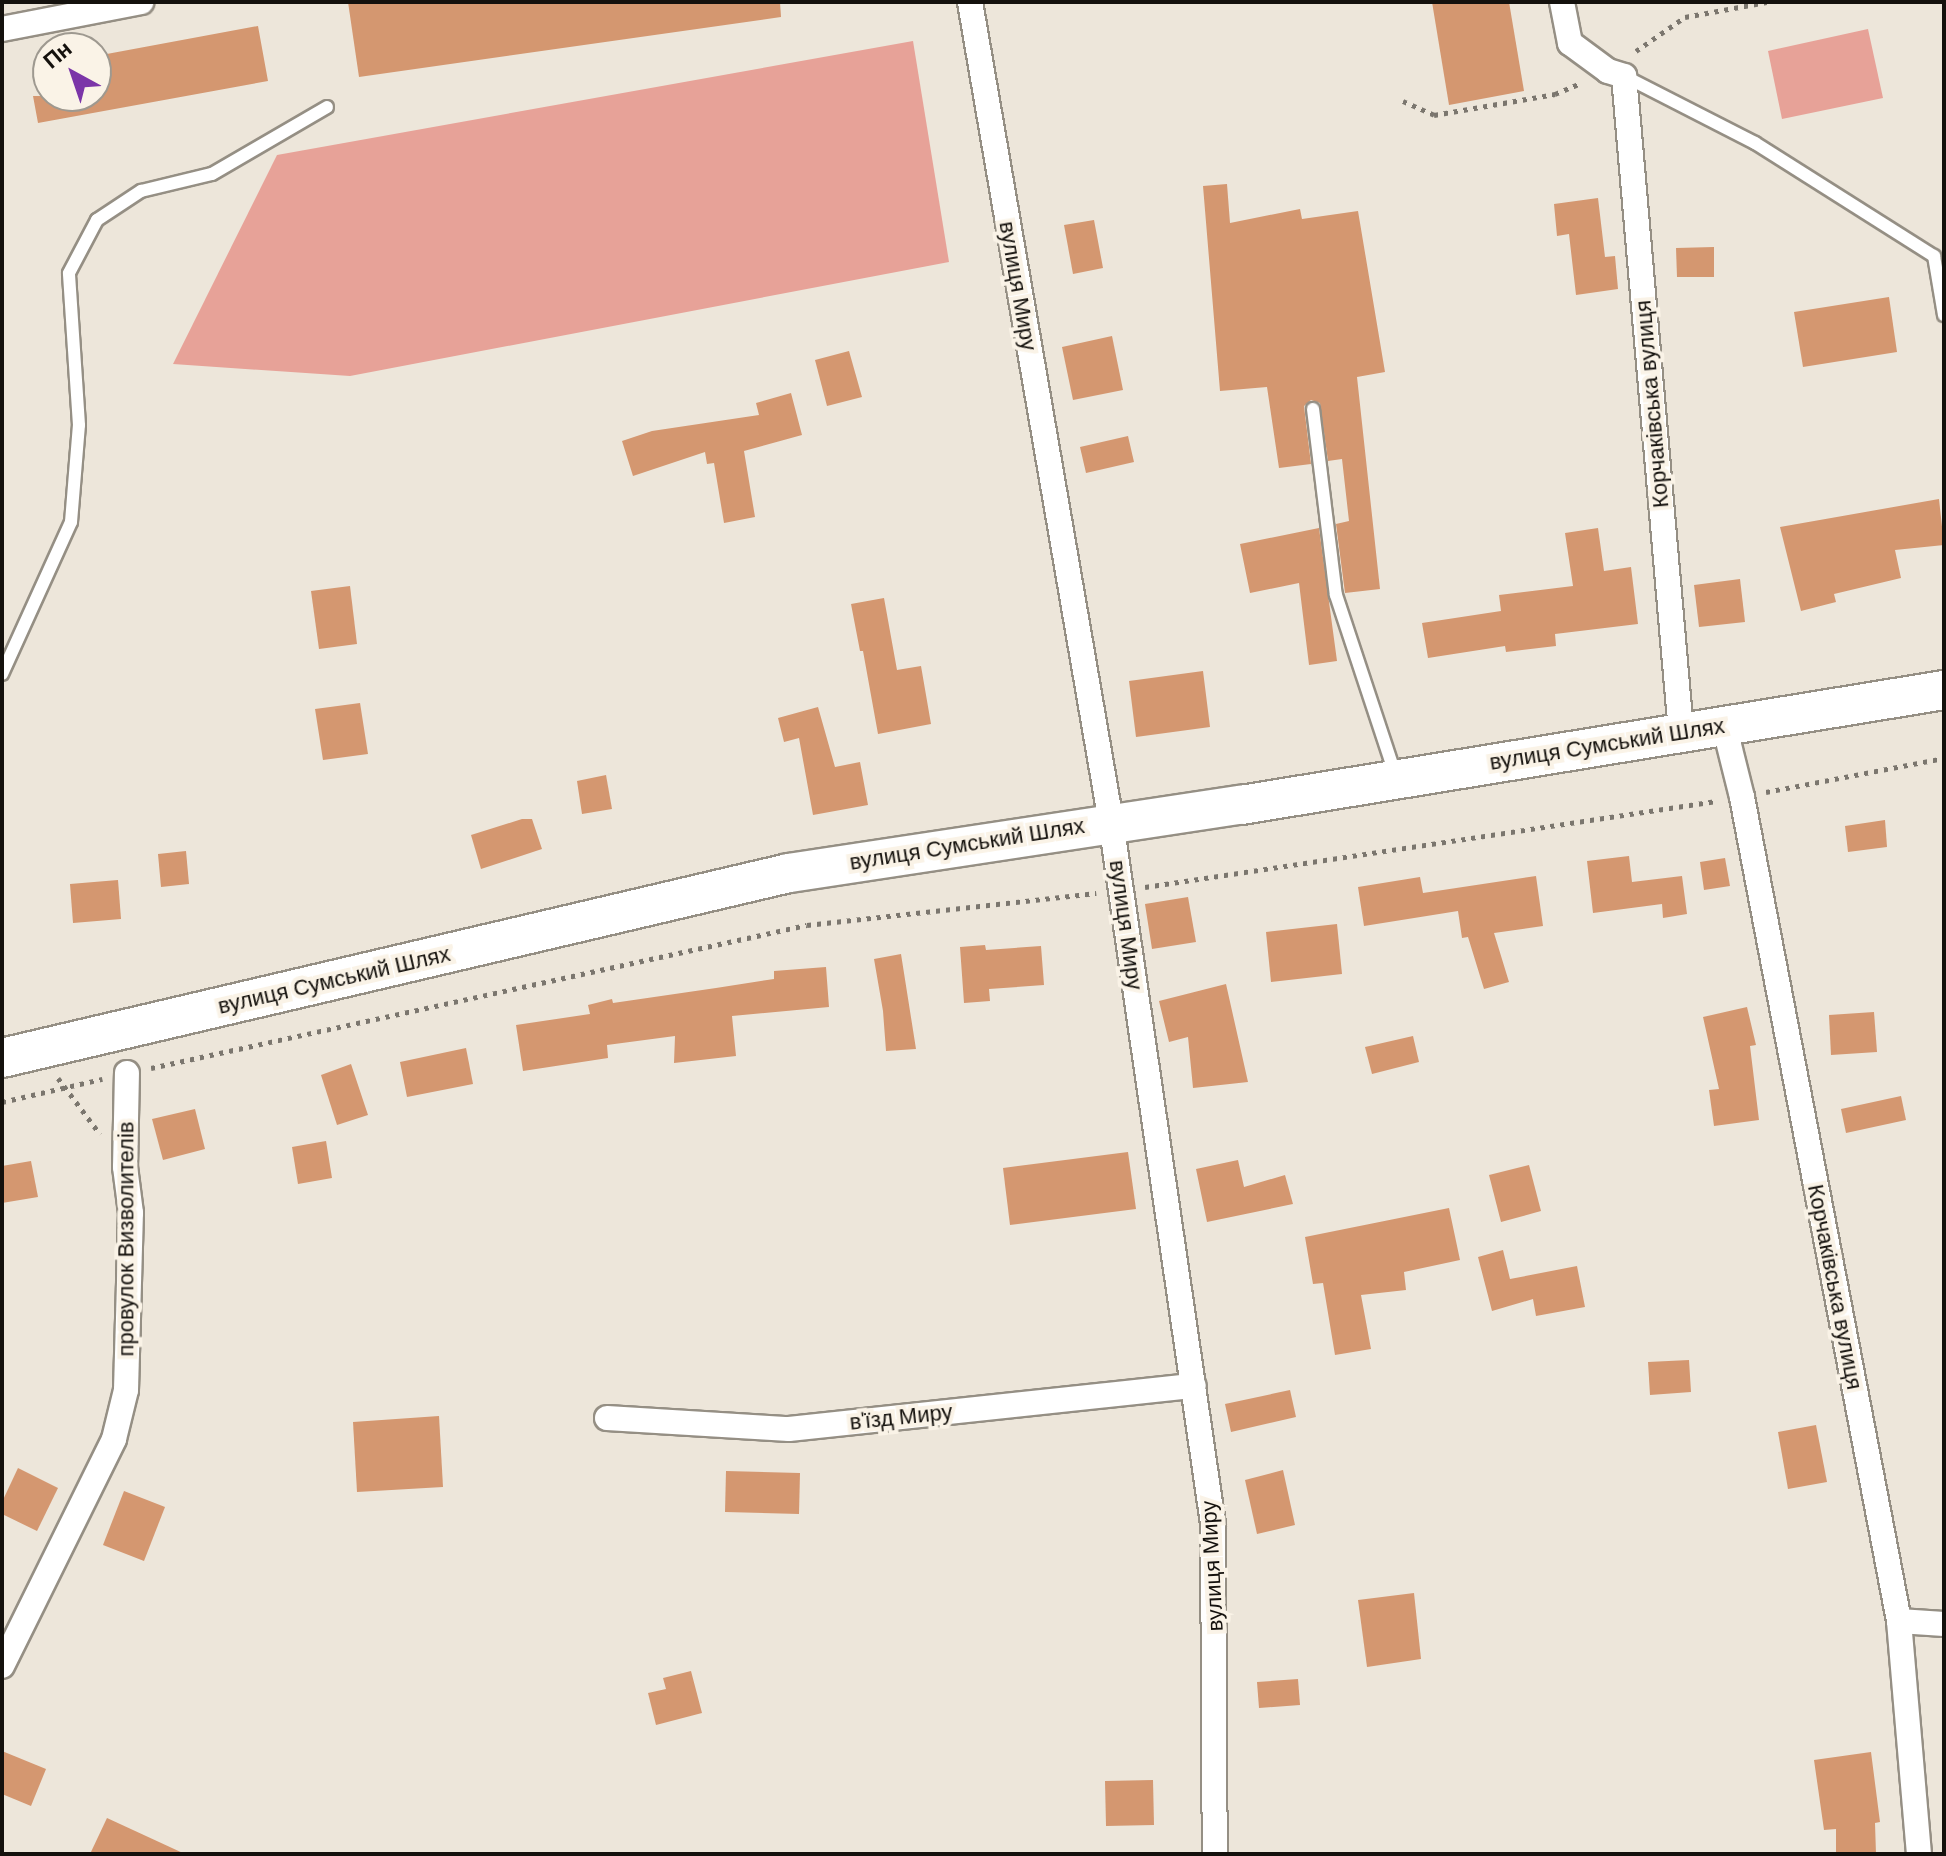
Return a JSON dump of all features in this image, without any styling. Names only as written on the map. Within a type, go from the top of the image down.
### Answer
[{"type":"main road","name":"вулиця Сумський Шлях","points":[[2,1058],[789,873],[1944,690]]},
{"type":"street","points":[[2,29],[141,2]]},
{"type":"street","name":"вулиця Миру","points":[[970,2],[1111,822],[1213,1524],[1215,1854]]},
{"type":"street","points":[[1562,2],[1570,43],[1608,71],[1624,76]]},
{"type":"street","name":"Корчаківська вулиця","points":[[1624,76],[1681,732]]},
{"type":"street","name":"Корчаківська вулиця","points":[[1724,725],[1742,797],[1899,1621],[1919,1854]]},
{"type":"street","name":"провулок Визволителів","points":[[2,1666],[114,1439],[126,1390],[131,1213],[125,1167],[127,1073]]},
{"type":"street","name":"в'їзд Миру","points":[[607,1418],[789,1429],[1194,1386]]},
{"type":"street","points":[[1899,1621],[1944,1624]]},
{"type":"lane","points":[[1624,76],[1755,143],[1934,256],[1944,315]]},
{"type":"lane","points":[[2,674],[71,522],[79,425],[69,273],[97,220],[141,191],[212,174],[327,107]]},
{"type":"lane","points":[[1313,409],[1336,595],[1397,779]]},
{"type":"path","points":[[2,1102],[807,925],[1120,891],[1742,797],[1944,758]]},
{"type":"path","points":[[40,1049],[64,1088],[125,1167]]},
{"type":"shaded area","points":[[1868,29],[1883,98],[1782,119],[1768,51]]},
{"type":"shaded area","points":[[913,41],[949,262],[350,376],[173,364],[277,155]]},
{"type":"building","points":[[348,2],[780,2],[781,17],[359,77]]},
{"type":"building","points":[[1432,2],[1509,2],[1524,91],[1449,105]]},
{"type":"building","points":[[258,26],[268,81],[112,109],[112,53]]},
{"type":"building","points":[[36,112],[98,112],[38,123]]},
{"type":"building","points":[[1227,184],[1230,223],[1300,209],[1302,219],[1358,211],[1385,372],[1357,377],[1380,589],[1345,593],[1336,524],[1349,521],[1342,459],[1328,461],[1320,403],[1311,400],[1304,406],[1311,464],[1279,468],[1267,387],[1220,391],[1203,186]]},
{"type":"building","points":[[1598,198],[1605,257],[1615,256],[1618,289],[1576,295],[1569,234],[1557,236],[1554,204]]},
{"type":"building","points":[[1094,220],[1103,268],[1073,274],[1064,225]]},
{"type":"building","points":[[1714,247],[1714,277],[1677,277],[1676,248]]},
{"type":"building","points":[[1889,297],[1897,352],[1803,367],[1794,312]]},
{"type":"building","points":[[1112,336],[1123,390],[1073,400],[1062,347]]},
{"type":"building","points":[[849,351],[862,397],[827,406],[815,360]]},
{"type":"building","points":[[791,393],[802,435],[744,451],[755,517],[724,523],[714,463],[707,464],[705,452],[633,476],[622,441],[652,431],[759,415],[756,403]]},
{"type":"building","points":[[1128,436],[1134,462],[1086,473],[1080,447]]},
{"type":"building","points":[[1939,499],[1944,545],[1895,550],[1901,578],[1834,594],[1836,602],[1801,611],[1780,527]]},
{"type":"building","points":[[1319,528],[1337,661],[1309,665],[1299,583],[1250,593],[1240,544]]},
{"type":"building","points":[[1598,528],[1604,571],[1631,567],[1638,624],[1555,634],[1556,646],[1506,652],[1505,646],[1428,658],[1422,623],[1501,611],[1499,595],[1573,586],[1565,533]]},
{"type":"building","points":[[1740,579],[1745,622],[1699,627],[1694,585]]},
{"type":"building","points":[[350,586],[357,644],[319,649],[311,591]]},
{"type":"building","points":[[884,598],[897,670],[921,666],[931,724],[878,734],[851,604]]},
{"type":"building","points":[[1203,671],[1210,727],[1136,737],[1129,681]]},
{"type":"building","points":[[360,703],[368,754],[323,760],[315,709]]},
{"type":"building","points":[[818,707],[835,767],[860,762],[868,805],[813,815],[799,738],[784,742],[778,718]]},
{"type":"building","points":[[606,775],[612,809],[582,814],[577,781]]},
{"type":"building","points":[[522,819],[532,819],[542,849],[481,869],[471,835]]},
{"type":"building","points":[[1885,820],[1887,847],[1848,852],[1845,826]]},
{"type":"building","points":[[186,851],[189,884],[161,887],[158,854]]},
{"type":"building","points":[[1629,856],[1632,882],[1682,876],[1687,914],[1663,918],[1662,904],[1593,913],[1587,861]]},
{"type":"building","points":[[1725,858],[1730,886],[1704,890],[1700,862]]},
{"type":"building","points":[[1536,876],[1543,926],[1494,933],[1509,982],[1484,989],[1468,937],[1462,938],[1458,911],[1364,926],[1358,887],[1420,877],[1423,893]]},
{"type":"building","points":[[118,880],[121,919],[73,923],[70,884]]},
{"type":"building","points":[[1188,897],[1196,942],[1152,949],[1145,904]]},
{"type":"building","points":[[1337,924],[1342,974],[1271,982],[1266,932]]},
{"type":"building","points":[[985,945],[986,950],[1041,946],[1044,985],[989,989],[990,1001],[964,1003],[960,947]]},
{"type":"building","points":[[901,954],[916,1049],[886,1051],[874,959]]},
{"type":"building","points":[[826,967],[829,1007],[732,1016],[736,1056],[674,1063],[675,1036],[607,1045],[608,1058],[523,1071],[516,1025],[590,1014],[588,1005],[612,999],[613,1003],[716,988],[774,979],[774,971]]},
{"type":"building","points":[[1226,984],[1248,1082],[1193,1088],[1188,1037],[1169,1042],[1159,1001]]},
{"type":"building","points":[[1747,1007],[1756,1045],[1750,1046],[1759,1120],[1714,1126],[1709,1090],[1719,1089],[1703,1017]]},
{"type":"building","points":[[1874,1012],[1877,1052],[1831,1055],[1829,1015]]},
{"type":"building","points":[[1413,1036],[1419,1062],[1372,1074],[1365,1047]]},
{"type":"building","points":[[466,1048],[473,1084],[407,1097],[400,1062]]},
{"type":"building","points":[[351,1064],[368,1115],[337,1125],[321,1075]]},
{"type":"building","points":[[1901,1096],[1906,1120],[1846,1133],[1841,1109]]},
{"type":"building","points":[[195,1109],[205,1149],[163,1160],[152,1119]]},
{"type":"building","points":[[326,1141],[332,1178],[298,1184],[292,1147]]},
{"type":"building","points":[[1128,1152],[1136,1209],[1010,1225],[1003,1168]]},
{"type":"building","points":[[1238,1160],[1244,1187],[1285,1175],[1293,1204],[1207,1222],[1196,1169]]},
{"type":"building","points":[[31,1161],[38,1197],[2,1203],[2,1166]]},
{"type":"building","points":[[1529,1165],[1541,1211],[1501,1222],[1489,1175]]},
{"type":"building","points":[[1449,1208],[1460,1260],[1404,1272],[1406,1290],[1361,1295],[1371,1349],[1335,1355],[1323,1283],[1313,1284],[1305,1237]]},
{"type":"building","points":[[1503,1250],[1510,1279],[1577,1266],[1585,1307],[1536,1316],[1533,1299],[1492,1311],[1478,1257]]},
{"type":"building","points":[[1689,1360],[1691,1392],[1650,1395],[1648,1362]]},
{"type":"building","points":[[1290,1390],[1296,1417],[1231,1432],[1225,1404]]},
{"type":"building","points":[[439,1416],[443,1487],[357,1492],[353,1422]]},
{"type":"building","points":[[1816,1425],[1827,1482],[1788,1489],[1778,1432]]},
{"type":"building","points":[[18,1468],[58,1488],[37,1531],[2,1514],[2,1502]]},
{"type":"building","points":[[1283,1470],[1295,1525],[1257,1534],[1245,1480]]},
{"type":"building","points":[[726,1471],[800,1473],[799,1514],[725,1512]]},
{"type":"building","points":[[124,1491],[165,1507],[144,1561],[103,1545]]},
{"type":"building","points":[[1414,1593],[1421,1659],[1367,1667],[1358,1600]]},
{"type":"building","points":[[691,1671],[702,1713],[656,1725],[648,1693],[666,1689],[663,1678]]},
{"type":"building","points":[[1298,1679],[1300,1705],[1259,1708],[1257,1682]]},
{"type":"building","points":[[2,1751],[46,1769],[31,1806],[2,1794]]},
{"type":"building","points":[[1871,1752],[1880,1822],[1875,1823],[1876,1854],[1836,1854],[1836,1829],[1824,1830],[1814,1760]]},
{"type":"building","points":[[1153,1780],[1154,1825],[1106,1826],[1105,1781]]},
{"type":"building","points":[[107,1818],[185,1854],[90,1854]]}]
